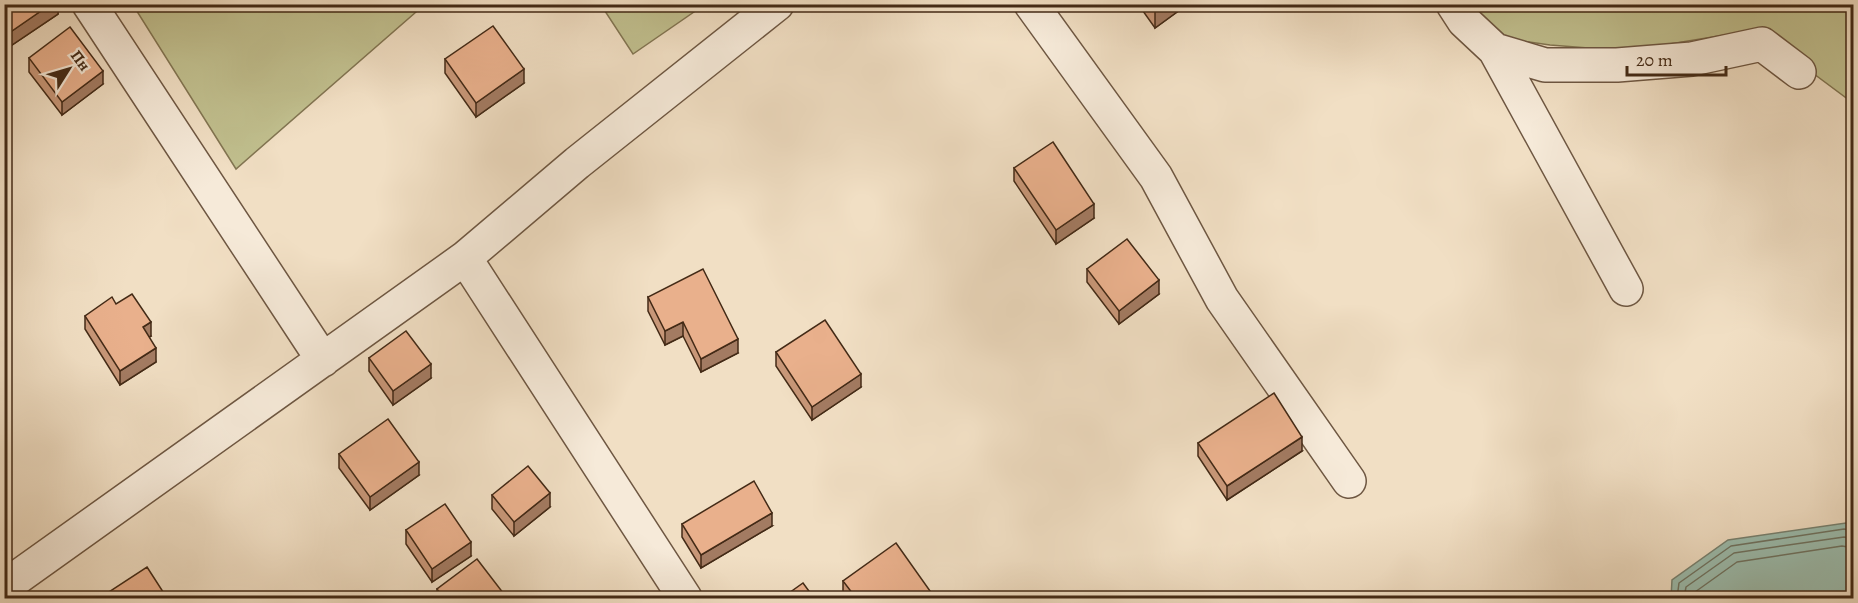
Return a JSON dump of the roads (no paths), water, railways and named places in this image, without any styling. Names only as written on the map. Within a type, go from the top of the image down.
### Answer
[{"type":"street","points":[[89,4],[323,360]]},
{"type":"street","points":[[4,587],[465,258],[577,163],[777,4]]},
{"type":"street","points":[[1031,4],[1156,177],[1221,299],[1349,481]]},
{"type":"street","points":[[1453,4],[1464,21],[1495,50],[1626,289]]},
{"type":"street","points":[[1495,50],[1545,65],[1617,65],[1692,59],[1762,44],[1799,72]]},
{"type":"street","points":[[465,258],[685,598]]},
{"type":"water","points":[[1846,523],[1853,526],[1853,598],[1671,598],[1672,580],[1728,540]]}]
